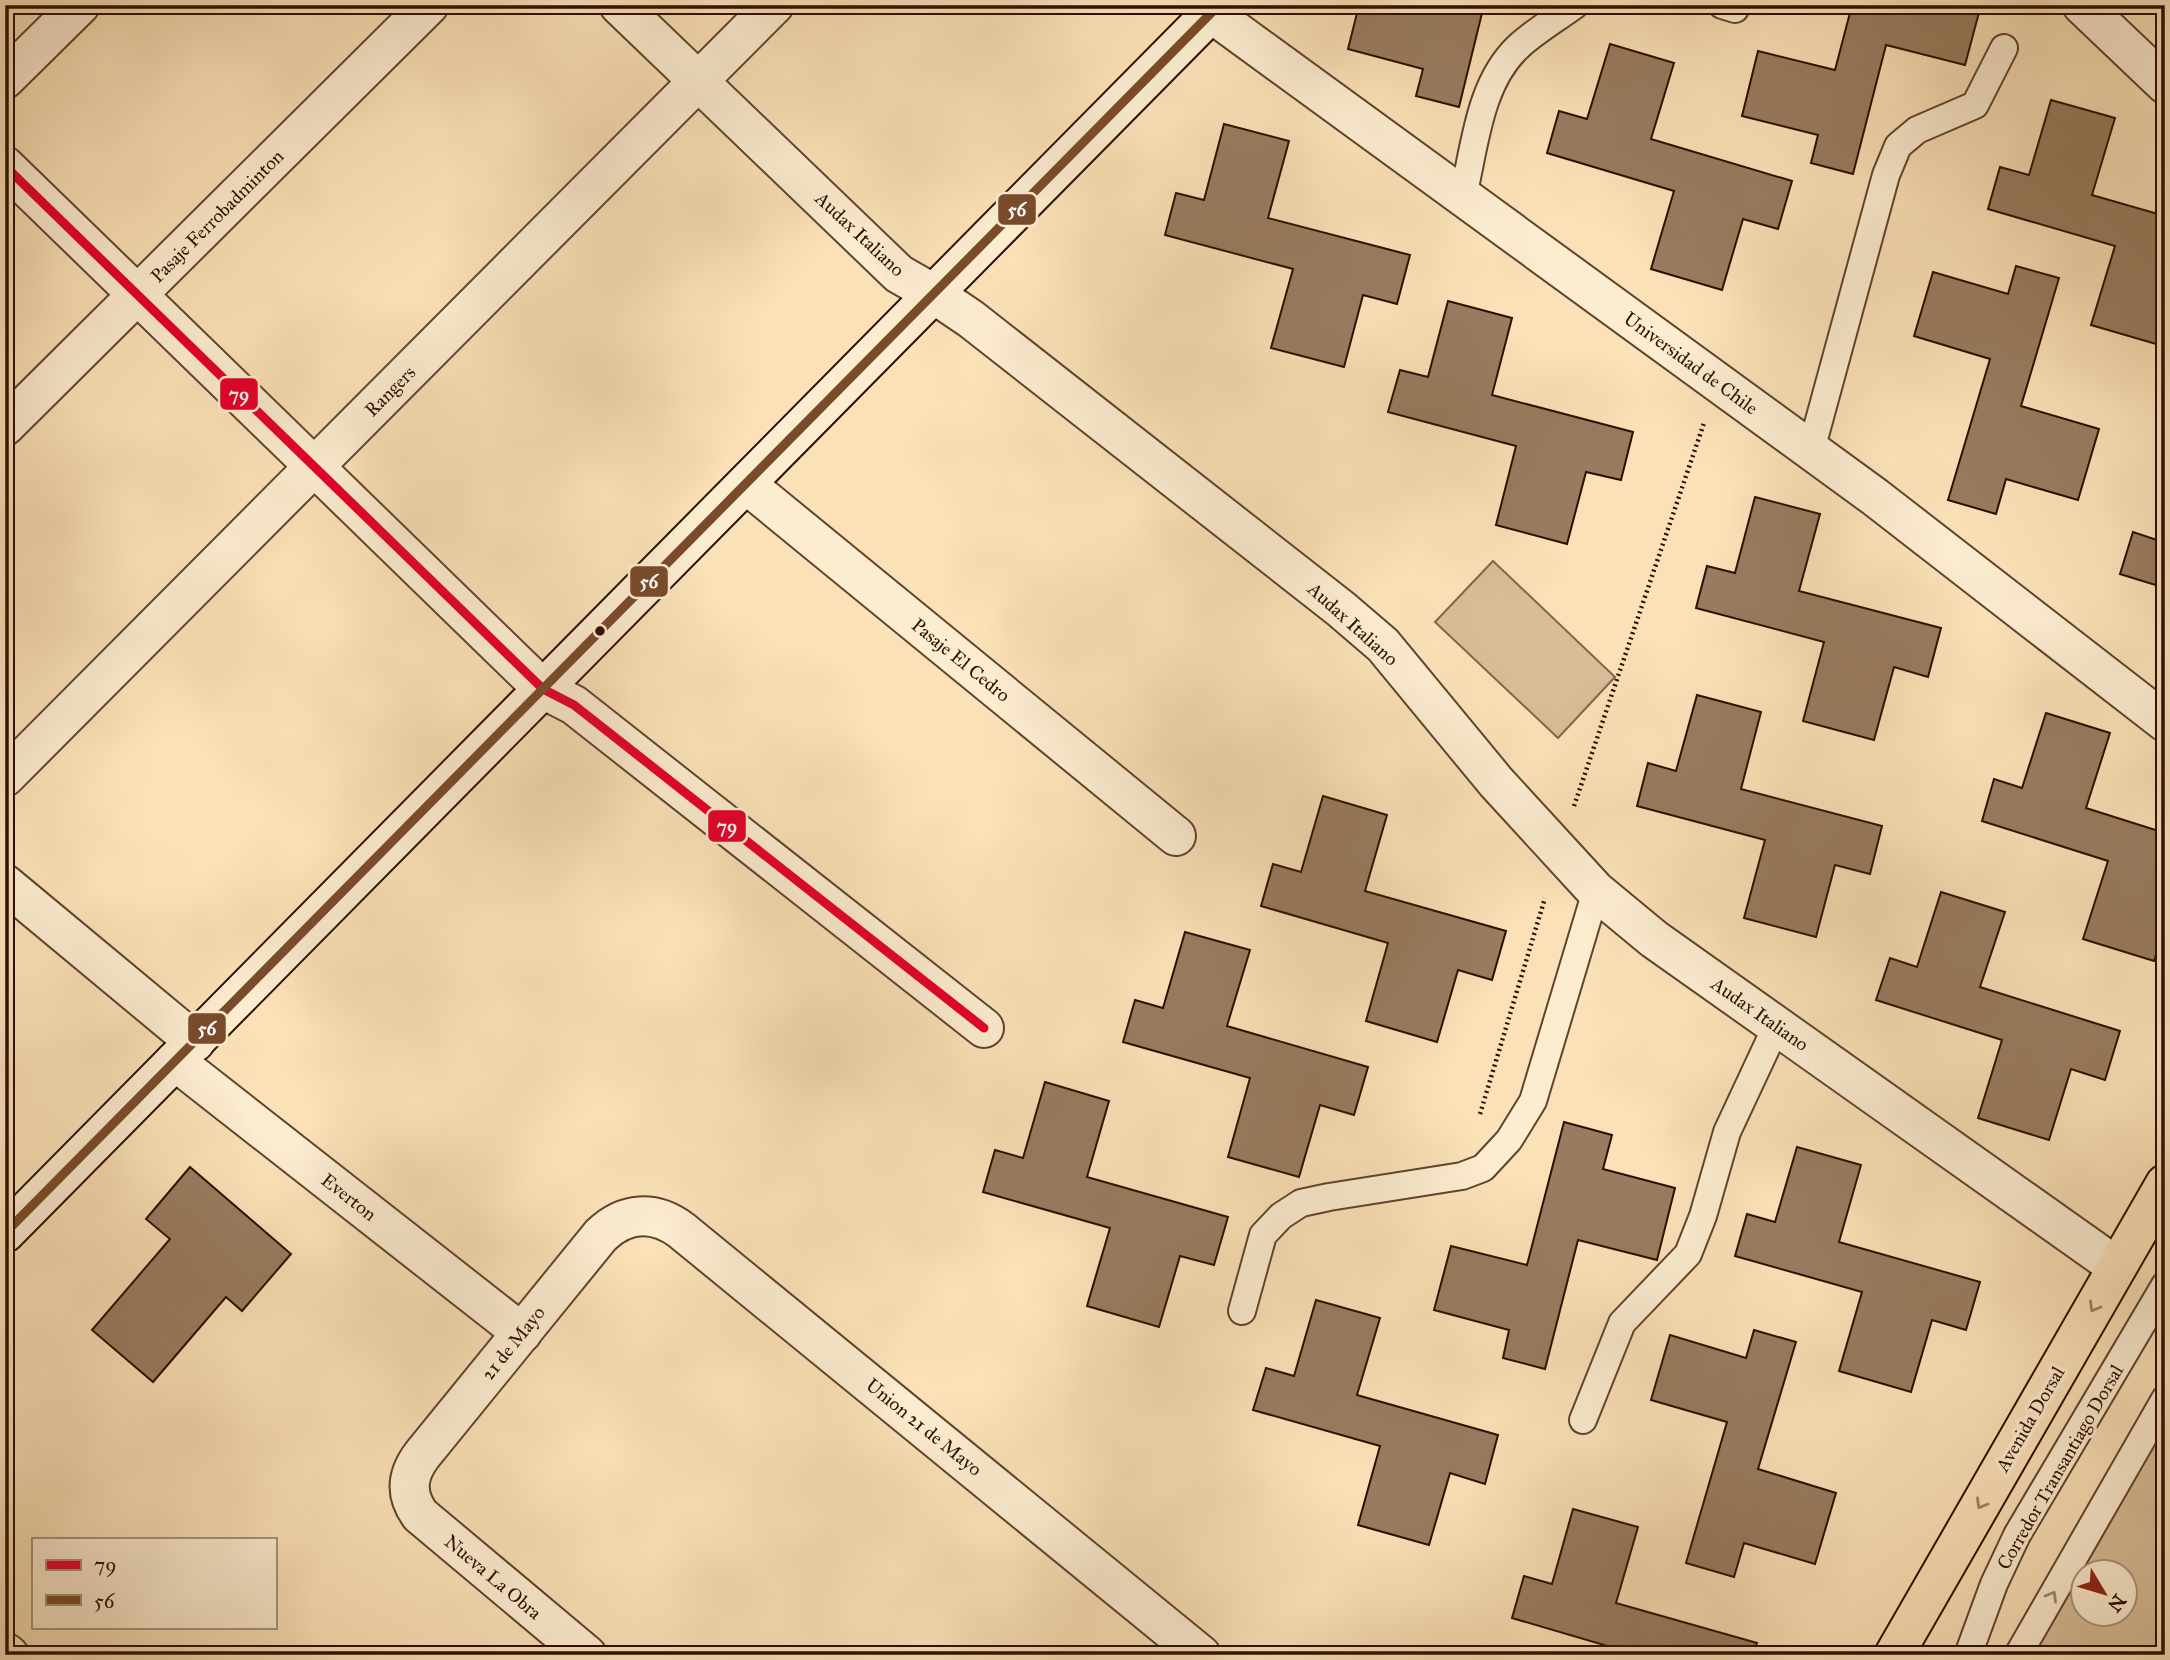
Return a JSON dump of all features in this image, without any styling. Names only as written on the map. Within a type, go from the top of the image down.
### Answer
[{"type":"main road","name":"Avenida Dorsal","points":[[1894,1655],[2165,1184]]},
{"type":"street","points":[[5,79],[80,5]]},
{"type":"street","name":"Pasaje Ferrobadminton","points":[[5,426],[429,5]]},
{"type":"street","name":"Audax Italiano","points":[[619,5],[899,274],[971,320],[1341,609],[1383,645],[1496,782],[1596,891],[1654,939],[2117,1268]]},
{"type":"street","name":"Rangers","points":[[5,777],[774,5]]},
{"type":"street","points":[[2082,5],[2164,81]]},
{"type":"street","points":[[5,1233],[1214,9]]},
{"type":"street","name":"Universidad de Chile","points":[[1214,9],[1463,196],[1875,497],[2165,722]]},
{"type":"street","points":[[5,166],[543,689],[574,705],[984,1028]]},
{"type":"street","name":"Pasaje El Cedro","points":[[746,484],[1176,836]]},
{"type":"street","name":"Everton","points":[[5,884],[185,1051],[522,1332]]},
{"type":"street","name":"21 de Mayo","points":[[409,1491],[414,1466],[601,1236],[611,1225],[639,1216]]},
{"type":"street","name":"Union 21 de Mayo","points":[[639,1216],[654,1216],[669,1221],[681,1230],[1202,1655]]},
{"type":"street","name":"Nueva La Obra","points":[[409,1491],[412,1504],[431,1525],[587,1655]]},
{"type":"lane","points":[[1463,196],[1488,92],[1504,63],[1519,46],[1575,5]]},
{"type":"lane","points":[[1811,450],[1886,175],[1898,146],[1917,130],[1975,105],[2004,48]]},
{"type":"lane","points":[[1242,1311],[1264,1234],[1281,1216],[1301,1203],[1462,1176],[1483,1168],[1509,1140],[1533,1101],[1596,891]]},
{"type":"lane","points":[[1583,1420],[1622,1323],[1688,1254],[1703,1216],[1727,1132],[1777,1025]]},
{"type":"lane","name":"Corredor Transantiago Dorsal","points":[[1968,1655],[1994,1584],[2017,1535],[2165,1285]]},
{"type":"lane","points":[[2018,1655],[2165,1399]]},
{"type":"path","points":[[1462,1176],[1559,852],[1718,382]]},
{"type":"shaded area","points":[[1493,561],[1615,677],[1558,738],[1435,622]]},
{"type":"shaded area","points":[[2165,1414],[2165,1655],[2030,1655],[2068,1587],[2068,1628],[2138,1628],[2138,1558],[2084,1558]]},
{"type":"building","points":[[1359,5],[1484,5],[1459,107],[1416,96],[1423,69],[1348,49]]},
{"type":"building","points":[[1852,5],[1981,5],[1965,65],[1886,45],[1853,174],[1811,163],[1818,135],[1742,116],[1758,51],[1835,70]]},
{"type":"building","points":[[1610,44],[1674,63],[1651,139],[1792,181],[1778,229],[1743,219],[1722,290],[1651,269],[1674,191],[1547,153],[1559,111],[1587,119]]},
{"type":"building","points":[[2051,100],[2115,118],[2092,195],[2165,216],[2163,346],[2091,325],[2115,246],[1988,209],[2000,167],[2029,175]]},
{"type":"building","points":[[1224,124],[1289,141],[1268,218],[1410,255],[1397,304],[1363,295],[1344,367],[1271,348],[1293,269],[1165,235],[1176,193],[1204,200]]},
{"type":"building","points":[[2016,266],[2059,278],[2021,406],[2099,429],[2078,500],[2006,479],[1996,514],[1948,500],[1990,359],[1914,336],[1933,272],[2008,294]]},
{"type":"building","points":[[1448,301],[1512,318],[1492,395],[1633,432],[1621,480],[1586,472],[1567,544],[1496,525],[1516,446],[1388,412],[1400,370],[1428,377]]},
{"type":"building","points":[[1755,497],[1820,514],[1799,591],[1941,628],[1928,677],[1894,667],[1874,740],[1803,721],[1824,642],[1696,608],[1707,566],[1735,573]]},
{"type":"building","points":[[2165,527],[2165,588],[2120,574],[2133,532],[2160,541]]},
{"type":"building","points":[[1697,695],[1761,712],[1741,789],[1882,826],[1870,874],[1835,865],[1816,937],[1744,918],[1765,840],[1637,806],[1648,763],[1676,771]]},
{"type":"building","points":[[2046,713],[2110,733],[2086,808],[2165,833],[2165,927],[2154,961],[2083,939],[2108,861],[1982,821],[1994,779],[2022,788]]},
{"type":"building","points":[[1323,796],[1387,815],[1365,891],[1506,931],[1492,980],[1458,970],[1437,1042],[1366,1021],[1388,943],[1261,906],[1273,864],[1301,872]]},
{"type":"building","points":[[1941,892],[2005,912],[1980,987],[2120,1031],[2105,1080],[2071,1069],[2049,1140],[1978,1118],[2002,1040],[1876,1000],[1890,958],[1917,967]]},
{"type":"building","points":[[1185,932],[1250,950],[1227,1026],[1368,1067],[1354,1115],[1320,1105],[1299,1177],[1228,1157],[1250,1078],[1123,1042],[1135,1000],[1163,1008]]},
{"type":"building","points":[[1045,1082],[1109,1101],[1087,1177],[1228,1217],[1214,1265],[1180,1256],[1159,1327],[1087,1306],[1110,1228],[983,1192],[995,1150],[1023,1158]]},
{"type":"building","points":[[1564,1122],[1612,1135],[1603,1169],[1675,1188],[1657,1260],[1578,1240],[1545,1369],[1503,1358],[1509,1330],[1434,1310],[1451,1246],[1527,1265]]},
{"type":"building","points":[[1797,1147],[1861,1165],[1839,1242],[1980,1282],[1966,1330],[1932,1320],[1911,1392],[1839,1371],[1862,1292],[1735,1256],[1747,1214],[1775,1222]]},
{"type":"building","points":[[190,1167],[291,1254],[242,1311],[226,1297],[153,1382],[92,1330],[170,1239],[146,1219]]},
{"type":"building","points":[[1316,1300],[1380,1318],[1357,1395],[1498,1435],[1485,1484],[1450,1473],[1429,1545],[1358,1525],[1380,1446],[1253,1410],[1266,1368],[1294,1376]]},
{"type":"building","points":[[1754,1330],[1796,1342],[1758,1469],[1836,1493],[1815,1564],[1744,1543],[1734,1577],[1686,1563],[1727,1422],[1651,1400],[1670,1335],[1746,1358]]},
{"type":"building","points":[[1573,1509],[1638,1527],[1616,1603],[1757,1643],[1753,1655],[1638,1655],[1512,1618],[1524,1576],[1552,1584]]},
{"type":"transit line","name":"56","points":[[5,1233],[1219,5]]},
{"type":"transit line","name":"79","points":[[5,166],[543,689],[574,705],[984,1028]]}]
